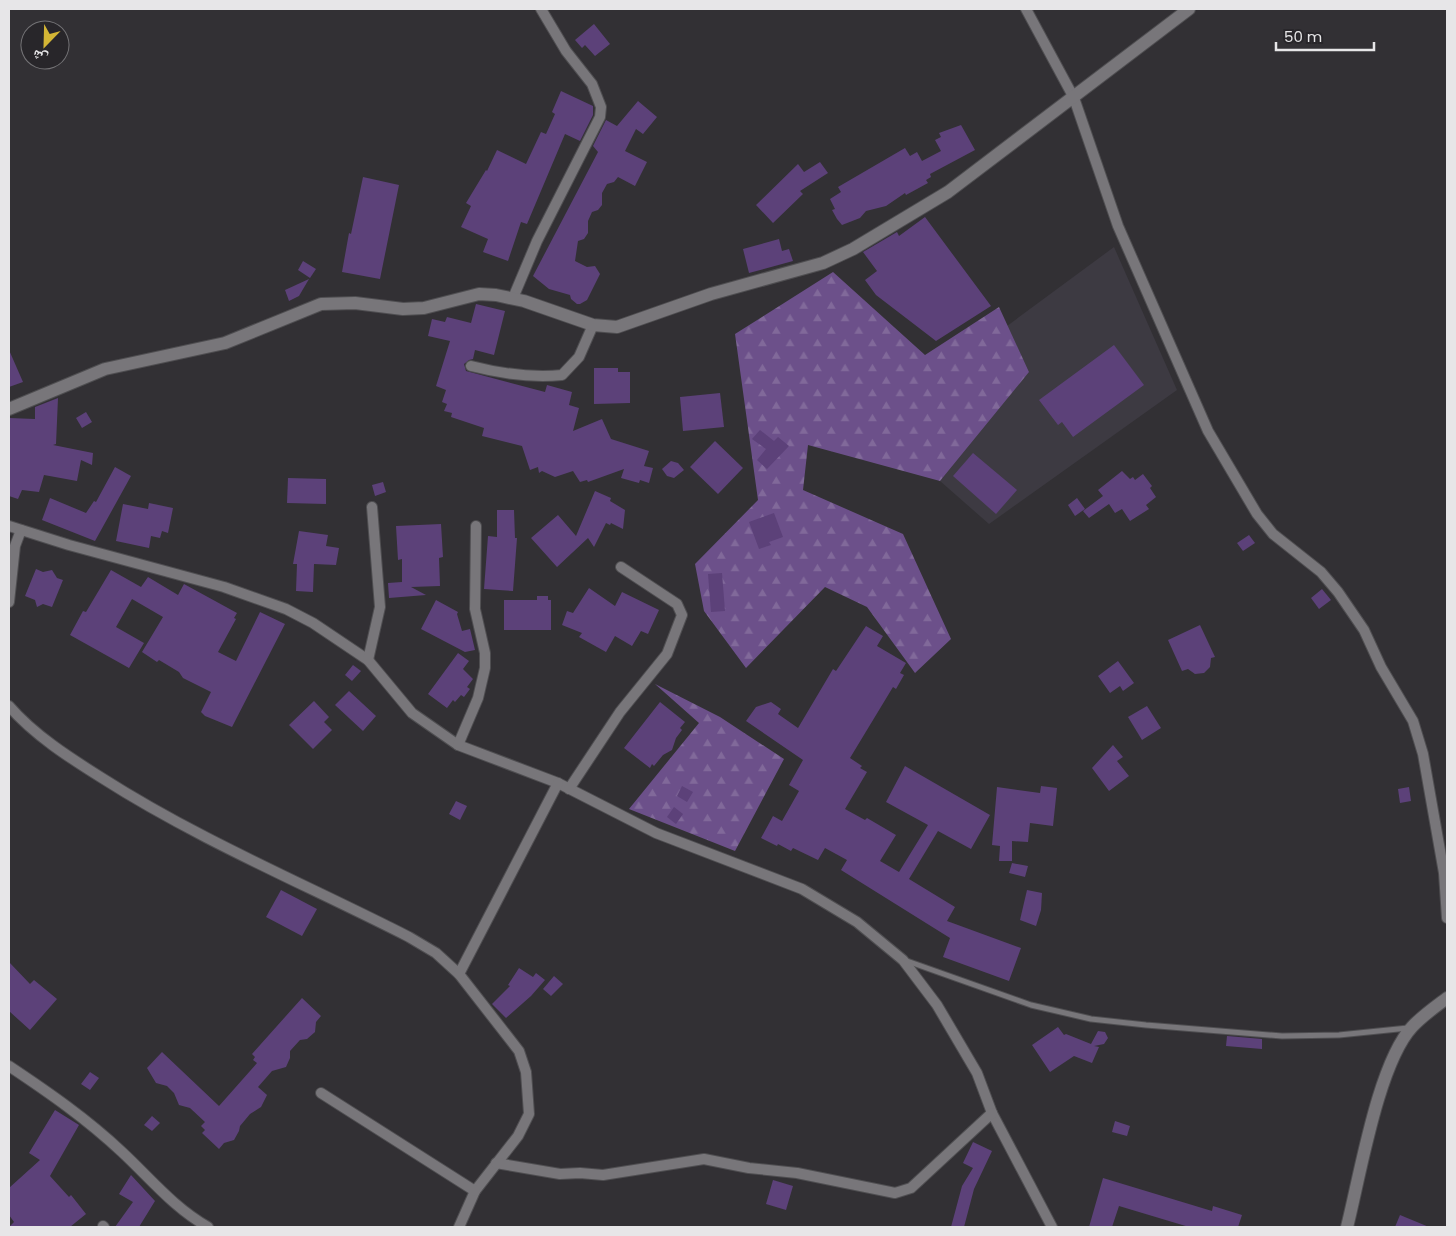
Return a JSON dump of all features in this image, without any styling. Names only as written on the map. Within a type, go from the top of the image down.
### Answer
[{"type":"street","points":[[513,298],[537,241],[600,117],[601,107],[592,84],[570,58],[541,9]]},
{"type":"street","points":[[1026,9],[1074,98],[1118,226],[1208,431],[1257,514],[1273,534],[1321,572],[1338,592],[1364,630],[1381,667],[1413,721],[1423,754],[1444,873],[1447,918]]},
{"type":"street","points":[[9,409],[105,369],[225,343],[321,304],[355,302],[403,309],[424,308],[479,294],[496,295],[513,298],[593,325],[617,327],[711,294],[823,263],[853,249],[948,192],[1190,9]]},
{"type":"street","points":[[471,366],[507,375],[536,378],[562,375],[579,356],[593,325]]},
{"type":"street","points":[[368,660],[380,607],[372,507]]},
{"type":"street","points":[[9,526],[69,546],[224,587],[272,604],[312,623],[368,660],[412,713],[458,745],[558,783],[656,833],[802,889],[857,922],[903,960],[937,1005],[977,1073],[992,1113],[1052,1227]]},
{"type":"street","points":[[458,745],[478,698],[485,668],[485,653],[475,608],[476,526]]},
{"type":"street","points":[[9,602],[15,546],[21,530]]},
{"type":"street","points":[[569,789],[620,712],[667,654],[682,615],[677,604],[621,568]]},
{"type":"street","points":[[9,706],[56,747],[129,795],[223,845],[409,937],[436,953],[459,974],[519,1051],[526,1072],[529,1114],[518,1136],[475,1191],[459,1227]]},
{"type":"street","points":[[459,974],[558,783]]},
{"type":"street","points":[[1347,1227],[1386,1078],[1401,1043],[1411,1028],[1446,1002]]},
{"type":"street","points":[[9,1066],[63,1103],[121,1151],[179,1208],[208,1227]]},
{"type":"street","points":[[322,1093],[475,1191]]},
{"type":"street","points":[[496,1163],[560,1174],[580,1172],[604,1175],[704,1159],[749,1168],[797,1173],[895,1193],[911,1188],[992,1113]]},
{"type":"lane","points":[[903,960],[1031,1005],[1091,1018],[1146,1026],[1282,1036],[1339,1035],[1411,1028]]},
{"type":"shaded area","points":[[1114,247],[1177,390],[989,524],[940,481],[1029,372],[1007,326]]},
{"type":"green space","points":[[833,272],[925,355],[999,307],[1029,372],[940,481],[808,445],[803,490],[903,534],[951,639],[915,673],[867,607],[825,587],[746,668],[704,611],[695,564],[758,500],[735,334]]},
{"type":"green space","points":[[655,684],[720,717],[784,759],[735,851],[629,809],[699,723]]},
{"type":"building","points":[[594,24],[610,44],[595,56],[585,45],[582,48],[575,40]]},
{"type":"building","points":[[561,91],[593,106],[593,115],[580,141],[565,134],[527,224],[521,222],[508,261],[483,252],[488,239],[461,227],[471,206],[466,203],[487,171],[497,150],[526,164],[541,132],[546,134],[555,114],[552,112]]},
{"type":"building","points":[[638,101],[657,117],[643,134],[636,129],[625,151],[647,162],[635,186],[618,177],[614,182],[607,184],[602,193],[602,205],[598,210],[592,212],[588,221],[588,233],[584,239],[578,241],[575,261],[587,267],[595,266],[600,274],[587,300],[577,304],[571,299],[570,295],[549,289],[533,276],[598,152],[593,146],[606,120],[617,126]]},
{"type":"building","points":[[961,125],[975,150],[930,174],[931,177],[926,180],[928,183],[906,195],[905,193],[886,206],[866,211],[860,218],[842,225],[837,219],[832,210],[835,209],[830,199],[841,192],[838,187],[905,148],[910,156],[917,152],[922,161],[941,151],[935,140],[941,137],[939,133]]},
{"type":"building","points":[[820,162],[828,173],[800,191],[803,194],[773,223],[756,205],[798,164],[804,172]]},
{"type":"building","points":[[363,177],[399,185],[380,279],[342,272],[349,233],[351,234]]},
{"type":"building","points":[[925,217],[991,306],[936,341],[876,295],[865,280],[877,271],[863,252],[897,232],[899,236]]},
{"type":"building","points":[[779,239],[782,251],[789,249],[793,261],[749,273],[743,249]]},
{"type":"building","points":[[303,261],[316,269],[310,278],[298,270]]},
{"type":"building","points":[[309,279],[299,296],[289,301],[285,290]]},
{"type":"building","points":[[476,304],[505,311],[494,355],[475,350],[473,359],[464,364],[466,371],[545,392],[547,385],[572,392],[569,405],[579,408],[573,431],[602,419],[611,439],[649,451],[644,466],[653,468],[649,483],[640,480],[639,483],[621,478],[624,469],[588,482],[587,480],[580,482],[573,471],[555,477],[542,471],[539,473],[538,467],[530,470],[522,446],[482,436],[484,428],[451,417],[452,413],[444,411],[447,404],[442,402],[446,390],[436,386],[450,341],[428,336],[432,319],[445,322],[447,317],[471,323]]},
{"type":"building","points":[[1114,345],[1144,385],[1073,437],[1062,422],[1058,425],[1039,400]]},
{"type":"building","points":[[9,350],[23,382],[9,387]]},
{"type":"building","points":[[594,368],[618,368],[618,372],[630,372],[630,403],[594,404]]},
{"type":"building","points":[[720,393],[724,427],[683,431],[680,397]]},
{"type":"building","points":[[58,398],[56,444],[53,445],[93,453],[92,465],[81,460],[77,481],[44,475],[39,492],[22,490],[18,499],[9,496],[9,418],[35,419],[35,407]]},
{"type":"building","points":[[86,412],[92,422],[82,428],[76,418]]},
{"type":"building","points":[[760,430],[774,441],[778,437],[789,446],[767,469],[757,460],[766,449],[752,439]]},
{"type":"building","points":[[715,441],[743,468],[718,494],[690,467]]},
{"type":"building","points":[[973,453],[1017,490],[996,514],[953,476]]},
{"type":"building","points":[[671,461],[678,463],[684,470],[674,478],[667,476],[662,469]]},
{"type":"building","points":[[115,467],[131,476],[95,541],[42,520],[50,498],[86,513],[94,501],[96,502]]},
{"type":"building","points":[[1122,471],[1130,479],[1133,477],[1135,480],[1143,474],[1152,486],[1150,488],[1156,497],[1146,505],[1149,509],[1130,521],[1122,509],[1115,513],[1109,504],[1089,518],[1083,511],[1103,496],[1098,490]]},
{"type":"building","points":[[288,478],[326,479],[326,504],[287,503]]},
{"type":"building","points":[[383,482],[386,492],[375,496],[372,485]]},
{"type":"building","points":[[595,491],[611,498],[610,501],[625,510],[623,529],[611,523],[610,525],[606,523],[594,547],[588,538],[557,567],[531,538],[558,515],[576,536]]},
{"type":"building","points":[[1077,498],[1085,509],[1075,516],[1068,505]]},
{"type":"building","points":[[149,503],[173,508],[168,533],[162,531],[160,538],[151,536],[149,548],[116,541],[123,504],[148,509]]},
{"type":"building","points":[[497,510],[514,510],[515,538],[517,538],[513,591],[484,589],[488,536],[497,537]]},
{"type":"building","points":[[774,513],[783,537],[769,542],[771,545],[759,549],[749,522]]},
{"type":"building","points":[[441,524],[443,557],[439,558],[440,586],[411,587],[426,595],[389,598],[388,583],[402,582],[402,559],[398,560],[396,526]]},
{"type":"building","points":[[299,531],[328,535],[326,546],[339,548],[336,565],[314,564],[313,592],[296,591],[297,564],[293,564]]},
{"type":"building","points":[[1249,535],[1255,543],[1243,551],[1237,543]]},
{"type":"building","points":[[36,569],[43,572],[52,570],[57,578],[63,580],[52,607],[43,604],[37,607],[35,600],[25,596]]},
{"type":"building","points":[[111,570],[141,587],[148,577],[178,595],[184,584],[237,613],[234,618],[236,619],[218,652],[236,661],[260,612],[285,624],[232,727],[205,716],[201,712],[211,692],[183,678],[179,672],[159,660],[157,662],[142,652],[163,617],[132,599],[116,627],[144,643],[129,668],[70,635],[83,611],[86,612]]},
{"type":"building","points":[[722,573],[725,611],[711,612],[708,574]]},
{"type":"building","points":[[589,588],[615,606],[622,592],[659,610],[648,634],[641,631],[632,646],[615,636],[606,652],[579,637],[582,633],[562,625],[567,611],[573,613]]},
{"type":"building","points":[[1322,589],[1331,600],[1319,609],[1311,598]]},
{"type":"building","points":[[537,596],[548,596],[548,600],[551,600],[551,630],[504,630],[504,600],[537,600]]},
{"type":"building","points":[[436,600],[458,612],[462,631],[470,629],[475,650],[465,652],[421,629]]},
{"type":"building","points":[[1200,625],[1215,657],[1211,658],[1210,667],[1204,673],[1195,674],[1188,669],[1182,671],[1168,640]]},
{"type":"building","points":[[866,626],[883,636],[877,646],[906,663],[900,673],[904,675],[896,689],[893,687],[850,758],[867,772],[845,809],[865,820],[867,818],[896,835],[880,861],[899,872],[928,825],[886,802],[905,766],[990,815],[971,849],[938,831],[909,879],[955,907],[947,921],[1021,948],[1009,981],[943,957],[950,938],[841,870],[847,860],[825,848],[818,860],[793,848],[791,851],[761,838],[773,816],[782,821],[799,791],[789,785],[803,760],[746,721],[756,707],[771,702],[781,709],[778,714],[798,728],[833,669],[836,671]]},
{"type":"building","points":[[458,653],[469,661],[463,669],[473,679],[467,687],[470,689],[464,697],[461,695],[455,702],[453,700],[447,708],[428,694]]},
{"type":"building","points":[[1118,661],[1134,683],[1123,691],[1120,686],[1110,693],[1098,676]]},
{"type":"building","points":[[353,665],[361,671],[352,681],[345,675]]},
{"type":"building","points":[[349,691],[376,716],[363,731],[335,705]]},
{"type":"building","points":[[314,701],[329,717],[324,722],[332,730],[313,749],[289,725]]},
{"type":"building","points":[[660,702],[685,722],[680,728],[682,730],[676,738],[672,750],[663,755],[654,766],[652,764],[650,768],[624,748]]},
{"type":"building","points":[[1147,706],[1161,728],[1142,740],[1128,717]]},
{"type":"building","points":[[1113,745],[1123,757],[1117,761],[1129,776],[1109,791],[1092,768]]},
{"type":"building","points":[[682,786],[693,792],[687,802],[677,796]]},
{"type":"building","points":[[1041,786],[1057,788],[1053,826],[1030,823],[1028,842],[1012,841],[1012,861],[999,861],[1000,846],[992,845],[997,787],[1040,793]]},
{"type":"building","points":[[1409,787],[1411,801],[1400,803],[1398,789]]},
{"type":"building","points":[[456,801],[467,806],[460,820],[449,814]]},
{"type":"building","points":[[674,807],[683,814],[676,824],[667,817]]},
{"type":"building","points":[[1012,863],[1028,866],[1025,877],[1009,873]]},
{"type":"building","points":[[281,890],[317,909],[302,936],[266,917]]},
{"type":"building","points":[[1027,890],[1042,893],[1041,910],[1036,926],[1020,920]]},
{"type":"building","points":[[9,962],[30,984],[34,980],[57,999],[30,1030],[9,1011]]},
{"type":"building","points":[[519,968],[533,977],[536,973],[545,980],[531,996],[506,1018],[492,1004],[510,986],[508,985]]},
{"type":"building","points":[[554,976],[563,984],[551,996],[543,989]]},
{"type":"building","points":[[302,998],[321,1016],[316,1022],[315,1032],[307,1039],[300,1040],[290,1051],[290,1058],[286,1067],[272,1071],[258,1087],[267,1095],[261,1107],[250,1114],[240,1126],[234,1140],[224,1143],[219,1149],[202,1133],[205,1130],[201,1126],[205,1122],[190,1108],[179,1105],[174,1093],[167,1086],[156,1083],[147,1068],[162,1052],[219,1106],[257,1063],[253,1060],[255,1057],[252,1054]]},
{"type":"building","points":[[1058,1027],[1064,1035],[1066,1034],[1091,1044],[1098,1031],[1105,1032],[1108,1038],[1104,1044],[1094,1046],[1099,1047],[1092,1063],[1074,1056],[1050,1072],[1032,1045]]},
{"type":"building","points":[[1227,1036],[1262,1039],[1262,1049],[1226,1046]]},
{"type":"building","points":[[90,1072],[99,1078],[90,1090],[81,1084]]},
{"type":"building","points":[[55,1110],[79,1125],[50,1176],[69,1197],[71,1195],[86,1214],[70,1227],[9,1227],[14,1222],[9,1215],[9,1188],[40,1160],[29,1153]]},
{"type":"building","points":[[152,1116],[160,1123],[152,1131],[144,1125]]},
{"type":"building","points":[[1115,1121],[1130,1126],[1127,1136],[1112,1132]]},
{"type":"building","points":[[973,1142],[992,1151],[974,1189],[964,1227],[951,1227],[962,1186],[973,1168],[963,1163]]},
{"type":"building","points":[[131,1175],[155,1201],[139,1227],[115,1227],[133,1202],[119,1194]]},
{"type":"building","points":[[1103,1178],[1212,1211],[1213,1206],[1242,1215],[1238,1227],[1189,1227],[1119,1206],[1112,1227],[1089,1227]]},
{"type":"building","points":[[773,1180],[793,1186],[786,1210],[766,1204]]},
{"type":"building","points":[[1400,1215],[1429,1227],[1395,1227]]}]
